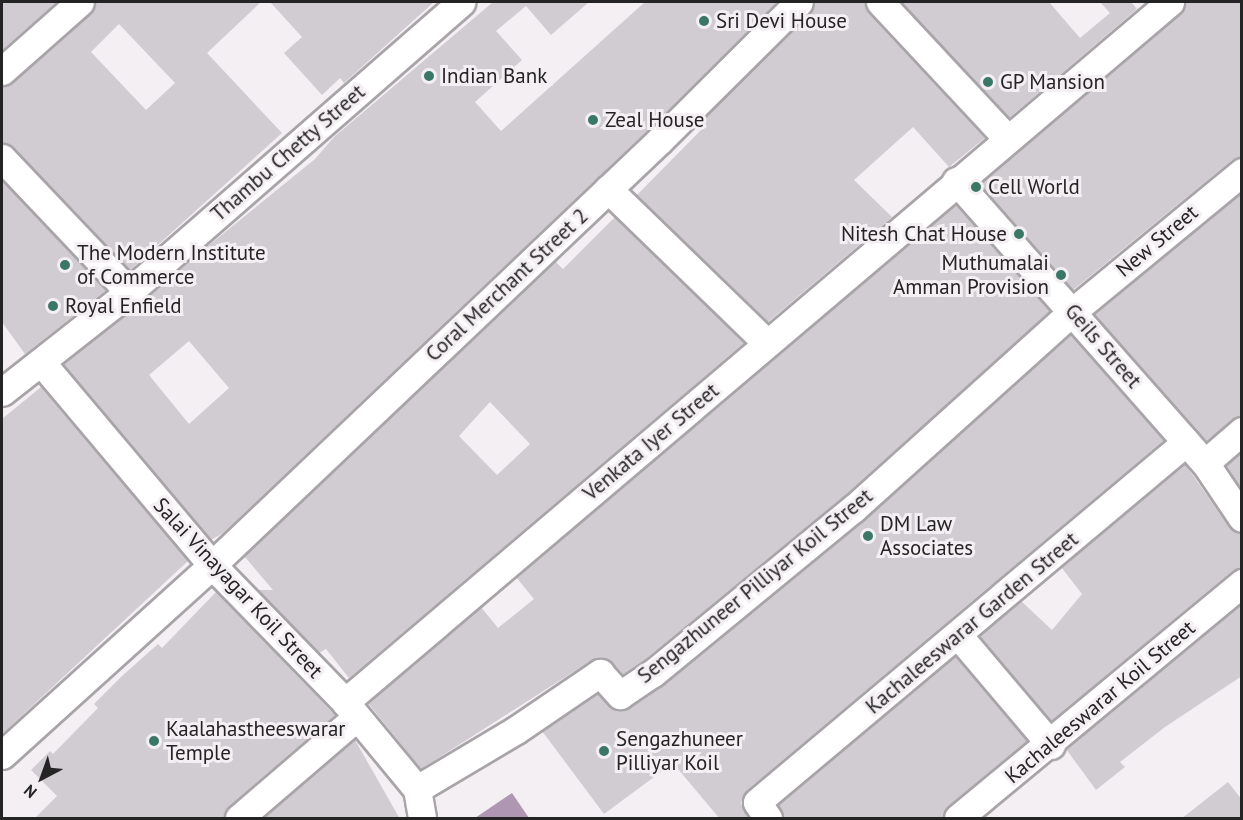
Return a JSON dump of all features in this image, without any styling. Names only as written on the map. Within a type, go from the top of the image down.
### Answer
[{"type":"street","points":[[2,71],[80,2]]},
{"type":"street","name":"Thambu Chetty Street","points":[[2,392],[129,292],[461,2]]},
{"type":"street","name":"Coral Merchant Street 2","points":[[2,755],[212,565],[608,189],[799,2]]},
{"type":"street","points":[[880,2],[1007,138]]},
{"type":"street","name":"Venkata Iyer Street","points":[[239,819],[351,710],[767,343],[1170,2]]},
{"type":"street","points":[[2,158],[129,292]]},
{"type":"street","name":"New Street","points":[[1073,311],[1242,172]]},
{"type":"street","name":"Geils Street","points":[[956,181],[1205,463],[1242,518]]},
{"type":"street","points":[[608,189],[767,343]]},
{"type":"street","name":"Sengazhuneer Pilliyar Koil Street","points":[[417,789],[516,730],[600,673],[620,695],[653,674],[853,509],[1073,311]]},
{"type":"street","name":"Salai Vinayagar Koil Street","points":[[41,362],[212,565],[351,710],[417,789]]},
{"type":"street","points":[[1205,463],[1242,432]]},
{"type":"street","name":"Kachaleeswarar Garden Street","points":[[762,810],[958,635],[1186,442]]},
{"type":"street","name":"Kachaleeswarar Koil Street","points":[[958,819],[1051,745],[1242,583]]},
{"type":"street","points":[[958,635],[1051,745]]},
{"type":"street","points":[[417,789],[422,819]]},
{"type":"shaded area","points":[[512,793],[529,818],[475,818]]},
{"type":"building","points":[[2,2],[57,2],[2,50]]},
{"type":"building","points":[[95,2],[261,2],[207,53],[282,133],[130,270],[13,147],[2,143],[2,86],[12,83],[90,14]],"holes":[[[119,24],[175,83],[146,110],[91,52]]]},
{"type":"building","points":[[270,2],[434,2],[344,83],[340,78],[322,95],[284,53],[302,37]]},
{"type":"building","points":[[493,2],[589,2],[551,35],[526,6],[496,31],[522,60],[475,102],[501,131],[645,2],[777,2],[648,130],[223,533],[211,540],[63,364],[315,159],[334,137]],"holes":[[[189,341],[229,388],[189,424],[149,375]]]},
{"type":"building","points":[[814,2],[865,2],[868,13],[985,138],[949,167],[913,127],[854,180],[892,217],[768,322],[637,195],[705,126],[701,122],[810,13]]},
{"type":"building","points":[[901,2],[1049,2],[1080,38],[1110,13],[1100,2],[1131,2],[1137,9],[1009,118]]},
{"type":"building","points":[[1185,2],[1242,2],[1242,157],[1232,160],[1073,290],[980,184],[1180,14]]},
{"type":"building","points":[[2,180],[106,290],[25,354],[2,322]]},
{"type":"building","points":[[1242,193],[1242,416],[1206,441],[1094,314]]},
{"type":"building","points":[[956,204],[1050,311],[843,497],[644,660],[623,674],[606,658],[592,660],[421,769],[368,703],[481,607],[498,628],[534,599],[516,577]]},
{"type":"building","points":[[615,217],[744,343],[349,678],[326,649],[319,653],[258,590],[273,590],[244,556],[555,261],[563,269]],"holes":[[[490,402],[530,444],[497,475],[459,436]]]},
{"type":"building","points":[[1070,334],[1164,440],[747,790],[741,803],[749,819],[720,819],[673,763],[604,814],[542,731],[598,694],[609,706],[622,711],[663,685],[864,521]]},
{"type":"building","points":[[41,387],[188,561],[2,734],[2,419]]},
{"type":"building","points":[[1242,452],[1242,489],[1226,466]]},
{"type":"building","points":[[1185,464],[1229,527],[1242,533],[1242,568],[1232,571],[1051,721],[979,636],[1021,601],[1052,630],[1082,594],[1061,567]]},
{"type":"building","points":[[216,592],[335,715],[229,806],[224,819],[34,819],[57,796],[31,770],[50,751],[53,754],[98,708],[94,704],[122,676],[158,644],[162,648]]},
{"type":"building","points":[[1242,604],[1242,676],[1165,727],[1120,762],[1125,767],[1096,790],[1066,749]]},
{"type":"building","points":[[955,656],[1027,741],[948,806],[943,819],[783,819],[778,805]]},
{"type":"building","points":[[355,740],[400,819],[263,819]]},
{"type":"building","points":[[1228,782],[1242,800],[1242,819],[1181,819]]},
{"type":"place","name":"Sri Devi House","points":[[704,21]]},
{"type":"place","name":"Indian Bank","points":[[429,76]]},
{"type":"place","name":"GP Mansion","points":[[988,82]]},
{"type":"place","name":"Zeal House","points":[[593,120]]},
{"type":"place","name":"Cell World","points":[[976,187]]},
{"type":"place","name":"Nitesh Chat House","points":[[1019,234]]},
{"type":"place","name":"The Modern Institute of Commerce","points":[[65,265]]},
{"type":"place","name":"Muthumalai Amman Provision","points":[[1061,275]]},
{"type":"place","name":"Royal Enfield","points":[[53,306]]},
{"type":"place","name":"DM Law Associates","points":[[868,536]]},
{"type":"place","name":"Kaalahastheeswarar Temple","points":[[154,741]]},
{"type":"place","name":"Sengazhuneer Pilliyar Koil","points":[[604,751]]}]
